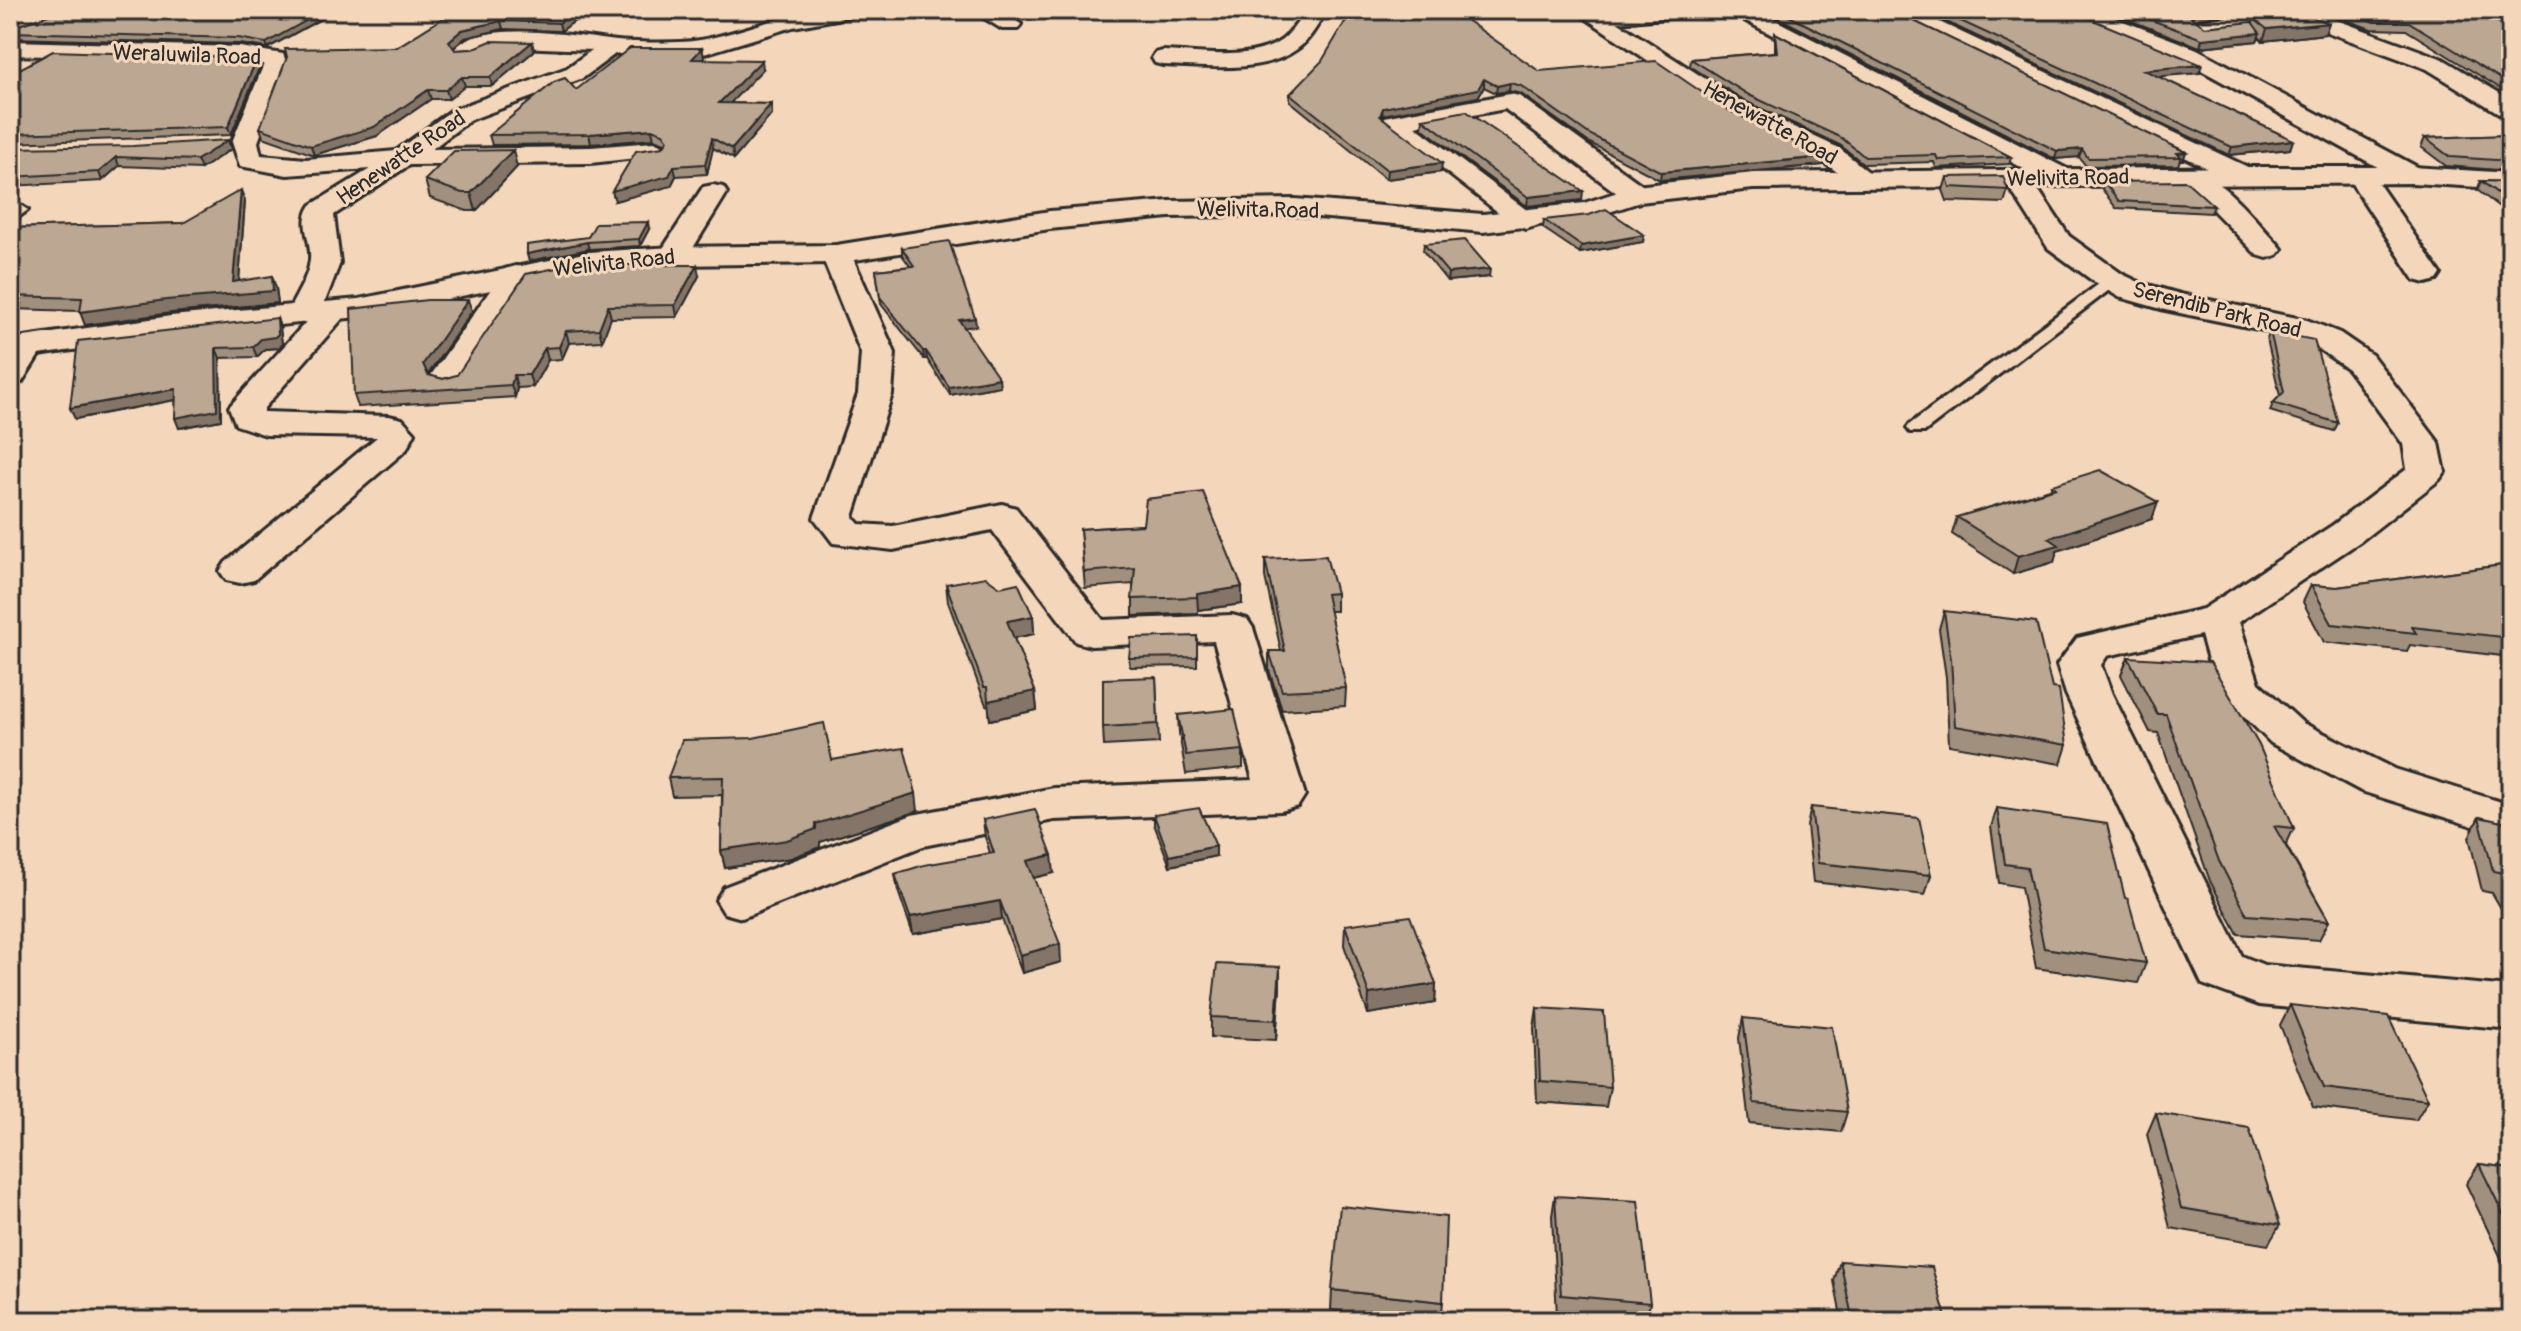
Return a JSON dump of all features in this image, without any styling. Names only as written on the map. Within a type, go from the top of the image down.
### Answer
[{"type":"street","points":[[14,22],[57,10]]},
{"type":"street","points":[[465,50],[483,40],[493,39],[587,42],[610,47],[704,47],[790,21],[857,10]]},
{"type":"street","points":[[981,10],[1010,24]]},
{"type":"street","points":[[1163,58],[1239,59],[1265,54],[1289,45],[1317,10]]},
{"type":"street","name":"Henewatte Road","points":[[1688,10],[1595,17],[1737,110],[1830,154],[1863,178]]},
{"type":"street","points":[[1740,10],[1857,71],[1963,121],[2063,178]]},
{"type":"street","points":[[1897,10],[2243,175]]},
{"type":"street","points":[[2075,10],[2189,54],[2412,175]]},
{"type":"street","points":[[2202,26],[2355,10]]},
{"type":"street","points":[[2449,10],[2511,26]]},
{"type":"street","points":[[2302,15],[2435,64],[2511,110]]},
{"type":"street","name":"Henewatte Road","points":[[318,312],[326,257],[317,221],[321,211],[403,158],[461,115],[575,73],[610,47]]},
{"type":"street","name":"Weraluwila Road","points":[[10,48],[240,54],[275,59],[276,64],[237,143],[249,160],[299,168],[403,158]]},
{"type":"street","points":[[1526,220],[1394,122],[1510,101],[1636,194]]},
{"type":"street","points":[[403,158],[583,155],[654,150]]},
{"type":"street","name":"Welivita Road","points":[[19,348],[171,326],[378,305],[589,261],[673,256],[836,254],[1050,220],[1169,209],[1295,207],[1443,221],[1526,220],[1588,211],[1636,194],[1716,184],[1863,178],[2412,175],[2511,181]]},
{"type":"street","points":[[2187,176],[2212,193],[2267,249]]},
{"type":"street","points":[[2360,176],[2426,274]]},
{"type":"street","name":"Serendib Park Road","points":[[2017,179],[2058,242],[2130,290],[2176,303],[2296,327],[2328,340],[2360,362],[2421,443],[2426,472],[2347,533],[2217,618]]},
{"type":"street","points":[[673,256],[713,193]]},
{"type":"street","points":[[742,900],[912,832],[1054,804],[1281,795],[1232,628],[1091,633],[1002,516],[893,538],[847,535],[833,518],[875,394],[878,353],[836,254]]},
{"type":"street","points":[[446,378],[516,275]]},
{"type":"street","points":[[240,571],[393,442],[397,433],[389,427],[266,424],[248,418],[246,407],[318,312]]},
{"type":"street","points":[[10,375],[19,348]]},
{"type":"street","points":[[2511,822],[2378,780],[2287,733],[2238,688],[2217,618],[2092,647],[2079,665],[2089,694],[2221,970],[2259,985],[2511,1008]]},
{"type":"lane","points":[[1917,428],[2111,280]]},
{"type":"building","points":[[63,10],[325,10],[266,43],[238,38],[10,32],[10,28]]},
{"type":"building","points":[[1352,10],[1452,10],[1539,71],[1656,61],[1728,110],[1825,157],[1661,172],[1589,134],[1521,86],[1510,83],[1497,86],[1484,79],[1478,89],[1383,108],[1380,116],[1442,163],[1387,170],[1290,94],[1322,61]]},
{"type":"building","points":[[1777,10],[1891,10],[2186,152],[2177,153],[2181,157],[2088,158],[2082,149],[2057,151]]},
{"type":"building","points":[[1937,10],[2069,10],[2202,65],[2144,70],[2293,140],[2232,147]]},
{"type":"building","points":[[2125,10],[2203,10],[2191,17],[2205,27],[2252,22],[2260,33],[2202,39]]},
{"type":"building","points":[[2344,10],[2447,10],[2511,25],[2511,85],[2409,22],[2374,22]]},
{"type":"building","points":[[453,12],[575,12],[559,23],[501,21],[462,30],[449,41],[455,50],[472,49],[491,41],[532,42],[490,77],[462,77],[446,90],[428,90],[374,127],[311,146],[260,128],[287,57],[285,49],[397,47]]},
{"type":"building","points":[[2304,14],[2329,23],[2267,29],[2254,19]]},
{"type":"building","points":[[1775,33],[2011,157],[1938,160],[1936,155],[1865,157],[1842,138],[1749,95],[1691,59],[1777,52]]},
{"type":"building","points":[[630,48],[702,48],[692,59],[762,60],[719,103],[771,104],[732,149],[712,138],[705,164],[674,166],[669,176],[612,191],[636,151],[663,147],[668,140],[663,133],[652,129],[589,134],[489,135],[554,82],[565,78],[576,90]]},
{"type":"building","points":[[53,51],[257,58],[228,127],[10,134],[10,74]]},
{"type":"building","points":[[1466,111],[1583,191],[1528,197],[1423,119]]},
{"type":"building","points":[[2511,135],[2511,161],[2450,157],[2425,138]]},
{"type":"building","points":[[228,140],[197,160],[116,157],[99,172],[10,177],[10,148],[133,146]]},
{"type":"building","points":[[513,150],[471,193],[462,193],[425,180],[454,151]]},
{"type":"building","points":[[2003,176],[2008,190],[1950,187],[1947,177]]},
{"type":"building","points":[[2186,181],[2214,206],[2119,201],[2104,182]]},
{"type":"building","points":[[2481,181],[2511,182],[2511,203]]},
{"type":"building","points":[[241,190],[233,282],[272,276],[273,291],[166,300],[80,312],[82,298],[10,296],[10,228],[183,223]]},
{"type":"building","points":[[1606,209],[1644,235],[1581,246],[1544,220],[1589,215]]},
{"type":"building","points":[[648,222],[639,239],[587,242],[527,254],[527,245],[588,237],[596,223]]},
{"type":"building","points":[[1465,240],[1490,269],[1448,273],[1424,244]]},
{"type":"building","points":[[949,241],[975,318],[959,320],[999,378],[949,387],[926,351],[880,297],[876,270],[914,266],[902,248]]},
{"type":"building","points":[[625,260],[622,265],[697,265],[675,305],[608,306],[599,329],[566,331],[559,347],[545,348],[529,375],[514,375],[511,385],[354,395],[351,309],[427,300],[468,300],[423,364],[428,375],[443,379],[457,375],[526,274],[587,262]]},
{"type":"building","points":[[277,318],[278,334],[275,337],[261,339],[253,347],[216,348],[217,410],[175,418],[176,389],[70,408],[78,341]]},
{"type":"building","points":[[2270,331],[2314,340],[2338,423],[2273,403],[2284,392]]},
{"type":"building","points":[[2100,470],[2158,502],[2049,538],[2059,545],[2018,556],[1957,517],[2056,488],[2052,485]]},
{"type":"building","points":[[1203,492],[1242,587],[1197,594],[1197,597],[1132,599],[1135,568],[1084,572],[1080,529],[1143,525],[1146,499]]},
{"type":"building","points":[[1326,556],[1336,593],[1326,594],[1346,688],[1282,691],[1269,651],[1285,651],[1265,559]]},
{"type":"building","points":[[2511,564],[2511,638],[2412,627],[2416,633],[2332,624],[2311,585],[2337,587]]},
{"type":"building","points":[[986,577],[1000,587],[1018,583],[1033,616],[1007,621],[1035,691],[988,701],[987,687],[984,687],[946,584]]},
{"type":"building","points":[[1944,611],[2036,622],[2052,688],[2059,689],[2067,745],[1955,726]]},
{"type":"building","points":[[1197,636],[1197,657],[1129,658],[1131,638]]},
{"type":"building","points":[[2128,657],[2210,662],[2259,745],[2294,828],[2274,826],[2329,921],[2247,915],[2219,861],[2166,714],[2157,714]]},
{"type":"building","points":[[1156,677],[1158,724],[1103,727],[1103,679]]},
{"type":"building","points":[[1234,709],[1243,750],[1186,755],[1178,715]]},
{"type":"building","points":[[824,723],[832,760],[904,748],[916,793],[816,824],[816,829],[787,840],[721,850],[723,777],[668,778],[682,740],[753,738]]},
{"type":"building","points":[[1811,807],[1919,818],[1931,875],[1818,863]]},
{"type":"building","points":[[1199,808],[1216,846],[1169,856],[1154,815]]},
{"type":"building","points":[[1997,808],[2107,824],[2125,898],[2128,899],[2146,963],[2044,948],[2027,867],[2005,864]]},
{"type":"building","points":[[1035,809],[1052,855],[1027,861],[1060,944],[1020,955],[1000,901],[910,917],[895,874],[924,865],[994,853],[983,820]]},
{"type":"building","points":[[2479,817],[2511,824],[2511,887],[2503,873],[2493,871]]},
{"type":"building","points":[[1410,916],[1436,984],[1369,994],[1345,925]]},
{"type":"building","points":[[1217,964],[1280,967],[1276,1020],[1211,1017]]},
{"type":"building","points":[[2290,1005],[2388,1016],[2428,1100],[2324,1087]]},
{"type":"building","points":[[1537,1008],[1604,1012],[1610,1087],[1540,1081]]},
{"type":"building","points":[[1743,1018],[1832,1027],[1847,1112],[1754,1103]]},
{"type":"building","points":[[2156,1113],[2249,1128],[2280,1225],[2181,1208]]},
{"type":"building","points":[[2479,1164],[2511,1168],[2511,1230]]},
{"type":"building","points":[[1555,1196],[1638,1201],[1650,1303],[1561,1295]]},
{"type":"building","points":[[1340,1206],[1446,1217],[1443,1302],[1332,1290]]},
{"type":"building","points":[[1840,1261],[1932,1267],[1947,1321],[1853,1321]]}]
